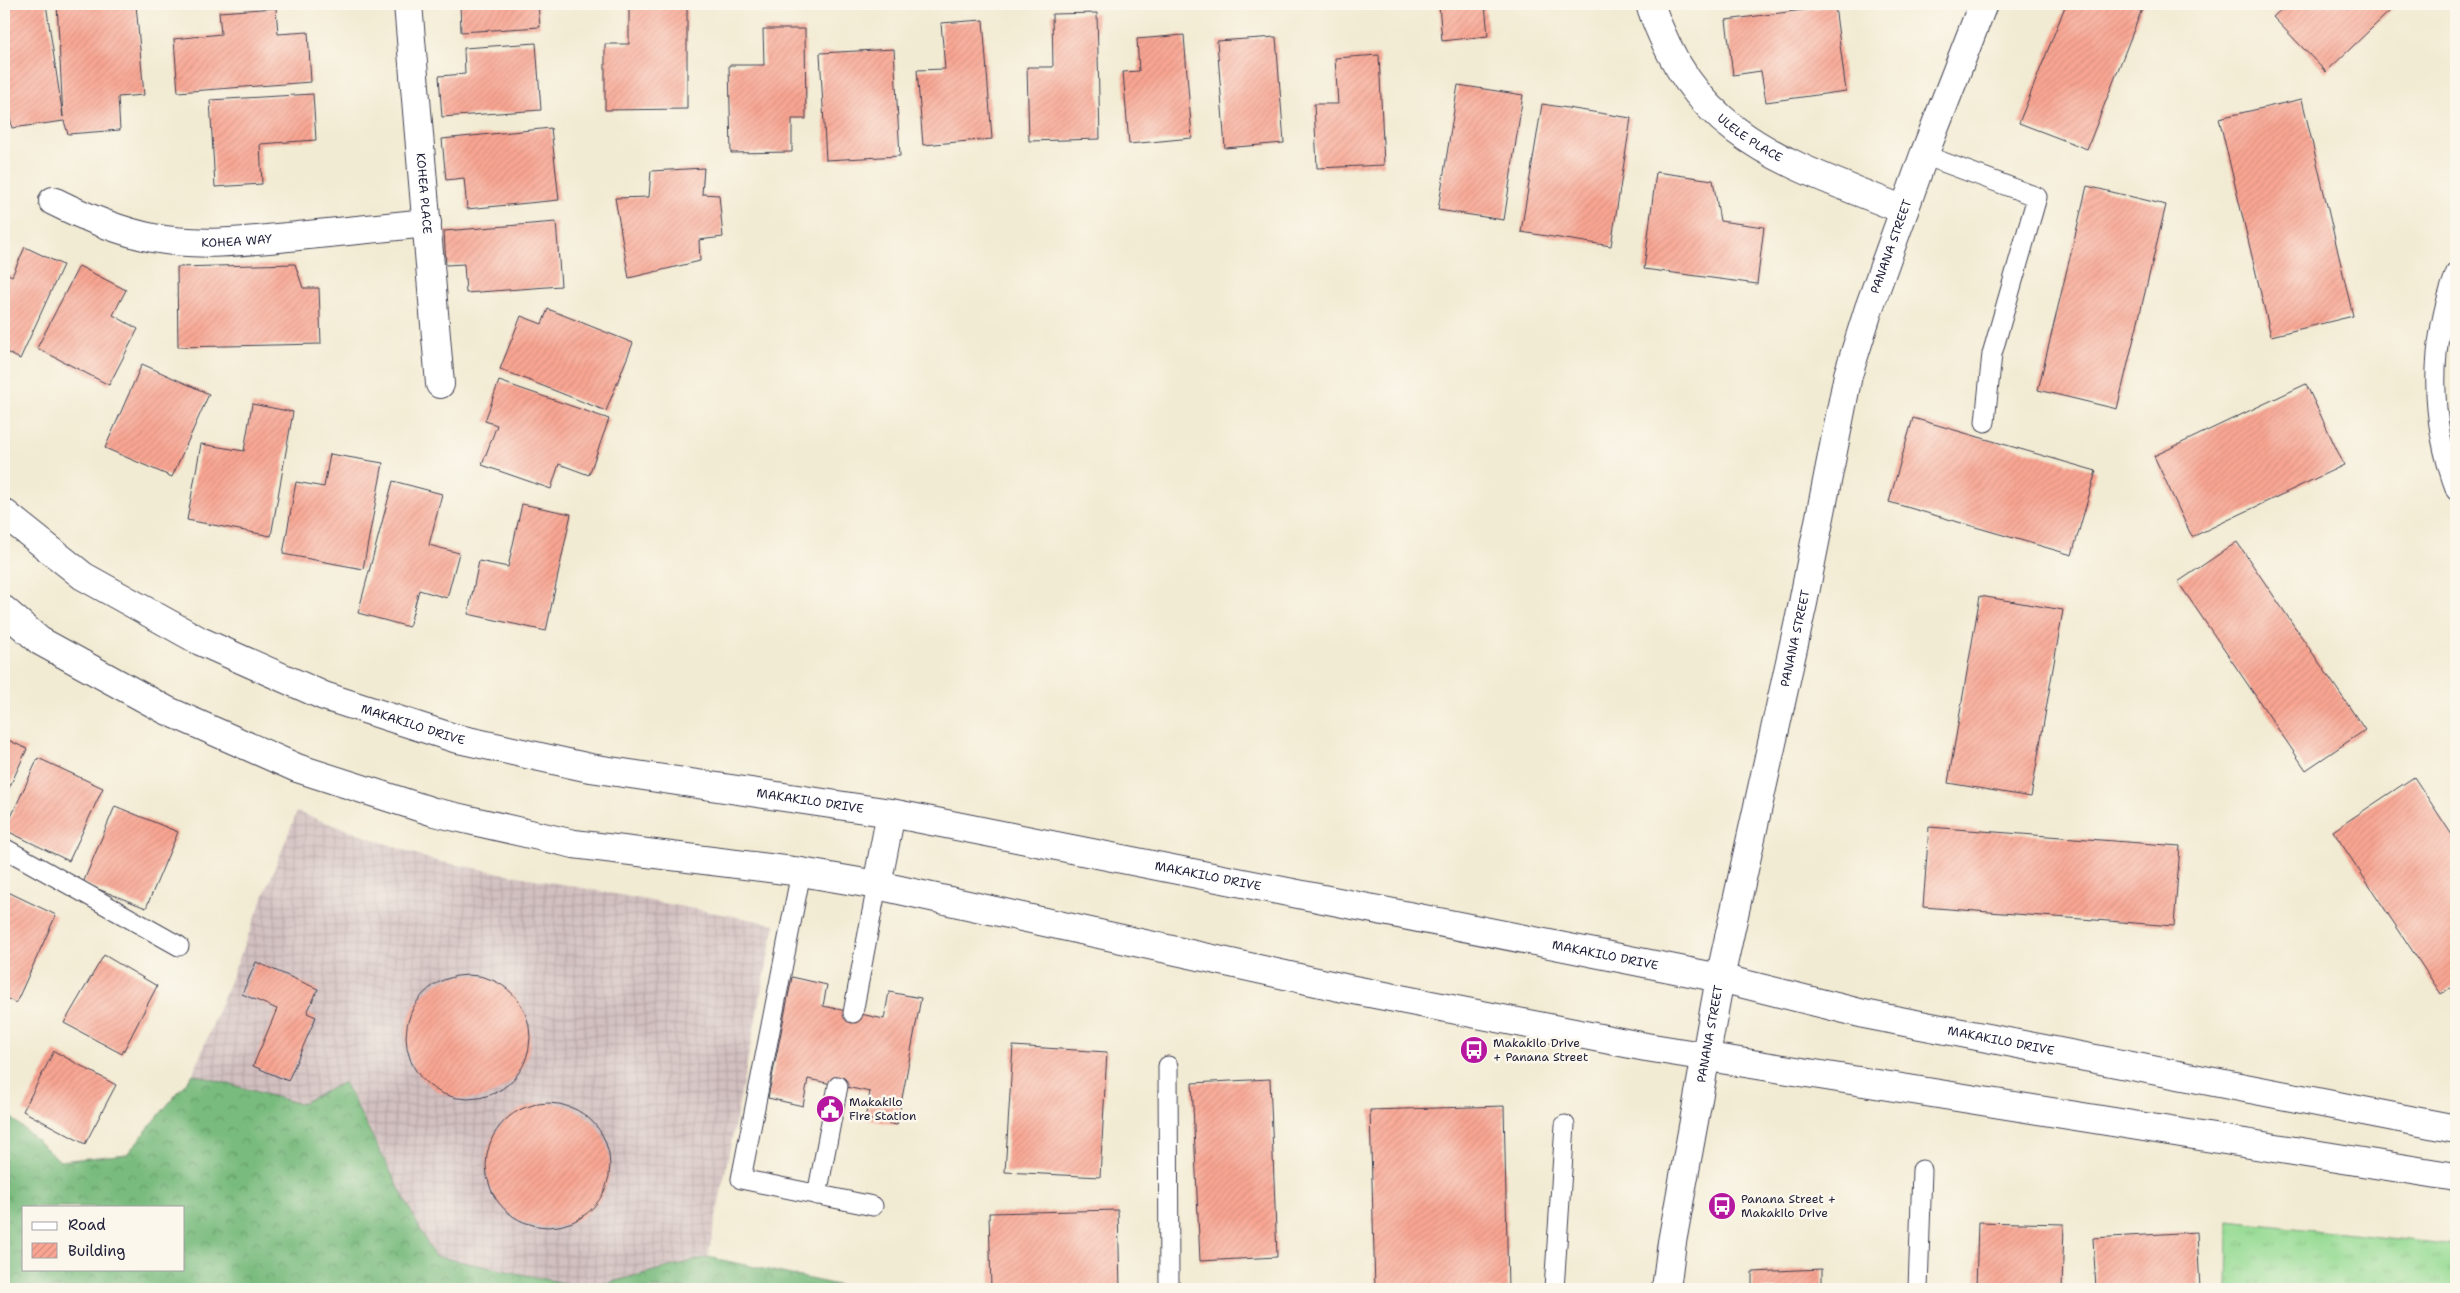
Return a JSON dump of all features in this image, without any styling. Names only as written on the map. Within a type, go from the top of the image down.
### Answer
[{"type":"main road","name":"KOHEA PLACE","points":[[408,4],[440,384]]},
{"type":"main road","name":"ULELE PLACE","points":[[1650,4],[1658,29],[1682,73],[1706,104],[1728,125],[1752,143],[1778,158],[1904,210]]},
{"type":"main road","name":"PANANA STREET","points":[[1666,1289],[1672,1242],[1720,978],[1800,612],[1848,375],[1869,308],[1924,155],[1983,4]]},
{"type":"main road","name":"KOHEA WAY","points":[[54,200],[85,216],[118,229],[152,238],[187,242],[249,241],[427,223]]},
{"type":"main road","name":"MAKAKILO DRIVE","points":[[4,513],[83,576],[200,641],[324,696],[454,738],[590,768],[891,813],[1720,978],[1864,1014],[2456,1129]]},
{"type":"main road","points":[[4,610],[40,641],[166,710],[306,771],[434,812],[574,844],[802,872],[876,885],[1344,988],[1706,1057],[2456,1177]]},
{"type":"main road","points":[[876,885],[891,813]]},
{"type":"lane","points":[[1924,155],[2037,197],[1992,354],[1985,422]]},
{"type":"lane","points":[[2456,272],[2448,294],[2440,328],[2435,364],[2435,401],[2440,437],[2456,491]]},
{"type":"lane","points":[[4,848],[179,946]]},
{"type":"lane","points":[[802,872],[741,1179],[873,1206]]},
{"type":"lane","points":[[853,1012],[876,885]]},
{"type":"lane","points":[[1168,1066],[1169,1289]]},
{"type":"lane","points":[[817,1196],[838,1086]]},
{"type":"lane","points":[[1554,1289],[1564,1125]]},
{"type":"lane","points":[[1918,1289],[1922,1170]]},
{"type":"shaded area","points":[[297,812],[432,860],[775,924],[708,1257],[588,1288],[434,1256],[345,1082],[300,1104],[193,1074]]},
{"type":"green space","points":[[193,1074],[300,1104],[344,1082],[434,1256],[588,1288],[708,1257],[856,1289],[4,1289],[4,1111],[60,1161],[127,1154]]},
{"type":"green space","points":[[2228,1221],[2456,1245],[2456,1289],[2227,1289]]},
{"type":"building","points":[[4,4],[46,4],[63,117],[57,4],[136,4],[144,95],[118,97],[120,130],[68,134],[64,121],[12,128],[4,83]]},
{"type":"building","points":[[460,4],[538,4],[540,27],[461,32]]},
{"type":"building","points":[[629,4],[687,4],[687,109],[605,110],[605,44],[629,44]]},
{"type":"building","points":[[1439,4],[1485,4],[1488,36],[1442,41]]},
{"type":"building","points":[[1834,4],[1845,4],[1835,6],[1846,91],[1766,102],[1761,71],[1733,75],[1726,20],[1834,6]]},
{"type":"building","points":[[2066,4],[2144,4],[2087,149],[2019,123]]},
{"type":"building","points":[[2287,4],[2397,4],[2326,72],[2273,17]]},
{"type":"building","points":[[276,8],[278,34],[308,32],[311,82],[178,92],[174,39],[221,34],[219,12]]},
{"type":"building","points":[[1097,13],[1100,139],[1029,141],[1027,67],[1053,67],[1052,14]]},
{"type":"building","points":[[983,20],[992,139],[923,145],[917,70],[945,69],[941,23]]},
{"type":"building","points":[[763,29],[805,29],[806,119],[792,119],[792,152],[731,153],[729,65],[764,65]]},
{"type":"building","points":[[1184,35],[1192,138],[1129,144],[1123,72],[1139,71],[1137,39]]},
{"type":"building","points":[[1276,37],[1284,143],[1225,148],[1217,41]]},
{"type":"building","points":[[536,43],[541,110],[442,117],[439,76],[465,74],[464,48]]},
{"type":"building","points":[[894,49],[900,156],[826,160],[820,53]]},
{"type":"building","points":[[1379,55],[1384,165],[1317,168],[1314,104],[1338,104],[1335,58]]},
{"type":"building","points":[[1458,85],[1523,95],[1504,220],[1438,210]]},
{"type":"building","points":[[313,94],[316,140],[260,144],[262,184],[215,187],[210,100]]},
{"type":"building","points":[[2302,99],[2353,316],[2271,336],[2219,118]]},
{"type":"building","points":[[1542,104],[1631,118],[1611,246],[1521,232]]},
{"type":"building","points":[[551,128],[559,200],[467,209],[464,178],[446,180],[442,139]]},
{"type":"building","points":[[704,168],[702,194],[719,195],[723,237],[699,240],[700,261],[629,278],[615,198],[649,197],[651,171]]},
{"type":"building","points":[[1656,172],[1713,180],[1720,221],[1764,227],[1757,284],[1644,269]]},
{"type":"building","points":[[2087,186],[2166,205],[2117,409],[2038,390]]},
{"type":"building","points":[[556,222],[561,286],[466,293],[464,264],[446,265],[444,231]]},
{"type":"building","points":[[25,247],[63,265],[20,359],[4,351],[4,272],[12,276]]},
{"type":"building","points":[[295,264],[303,288],[319,288],[321,344],[178,347],[177,267]]},
{"type":"building","points":[[79,266],[126,290],[113,315],[138,329],[109,385],[37,348]]},
{"type":"building","points":[[548,309],[633,343],[606,411],[500,369],[521,316],[542,324]]},
{"type":"building","points":[[142,364],[209,394],[172,477],[105,448]]},
{"type":"building","points":[[499,381],[609,419],[589,475],[559,464],[551,489],[482,465],[497,425],[485,421]]},
{"type":"building","points":[[2306,384],[2344,465],[2192,537],[2154,456]]},
{"type":"building","points":[[252,404],[293,412],[271,536],[187,520],[201,444],[244,451]]},
{"type":"building","points":[[1913,418],[2096,471],[2072,555],[1889,502]]},
{"type":"building","points":[[330,454],[383,463],[363,569],[283,554],[296,482],[324,487]]},
{"type":"building","points":[[393,481],[442,494],[429,545],[459,553],[447,598],[419,590],[409,627],[358,613]]},
{"type":"building","points":[[522,504],[571,514],[546,631],[468,614],[479,561],[508,567]]},
{"type":"building","points":[[2237,542],[2365,730],[2306,770],[2178,582]]},
{"type":"building","points":[[1980,596],[2063,610],[2031,797],[1948,783]]},
{"type":"building","points":[[4,738],[27,749],[4,799]]},
{"type":"building","points":[[38,758],[103,788],[69,861],[5,830]]},
{"type":"building","points":[[2414,777],[2456,841],[2456,984],[2441,994],[2333,831]]},
{"type":"building","points":[[115,806],[178,832],[146,908],[83,883]]},
{"type":"building","points":[[1929,827],[2180,846],[2174,926],[1923,907]]},
{"type":"building","points":[[4,890],[56,915],[16,1003],[4,997]]},
{"type":"building","points":[[104,955],[157,986],[122,1054],[64,1023]]},
{"type":"building","points":[[256,962],[318,989],[307,1013],[316,1017],[288,1081],[253,1066],[277,1009],[242,994]]},
{"type":"building","points":[[468,975],[492,980],[512,993],[525,1013],[530,1037],[525,1061],[512,1081],[492,1094],[468,1099],[444,1094],[424,1081],[411,1061],[406,1037],[411,1013],[424,993],[444,980]]},
{"type":"building","points":[[792,977],[827,985],[823,1006],[884,1019],[889,992],[921,998],[897,1125],[865,1119],[870,1092],[808,1079],[803,1106],[768,1098]]},
{"type":"building","points":[[1013,1046],[1107,1052],[1100,1177],[1005,1172]]},
{"type":"building","points":[[54,1051],[116,1085],[85,1144],[23,1111]]},
{"type":"building","points":[[1270,1079],[1277,1257],[1200,1261],[1192,1083]]},
{"type":"building","points":[[548,1103],[572,1108],[592,1121],[605,1141],[610,1165],[605,1189],[592,1209],[572,1222],[548,1227],[524,1222],[504,1209],[491,1189],[486,1165],[491,1141],[504,1121],[524,1108]]},
{"type":"building","points":[[1504,1106],[1508,1289],[1375,1289],[1370,1110]]},
{"type":"building","points":[[1118,1210],[1120,1289],[991,1289],[989,1213]]},
{"type":"building","points":[[1978,1222],[2064,1224],[2062,1289],[1976,1289]]},
{"type":"building","points":[[2197,1232],[2200,1289],[2096,1289],[2093,1238]]},
{"type":"building","points":[[1822,1269],[1822,1289],[1752,1289],[1752,1272]]},
{"type":"place","name":"Makakilo Drive + Panana Street","points":[[1474,1050]]},
{"type":"place","name":"Makakilo Fire Station","points":[[830,1109]]},
{"type":"place","name":"Panana Street + Makakilo Drive","points":[[1722,1206]]}]
